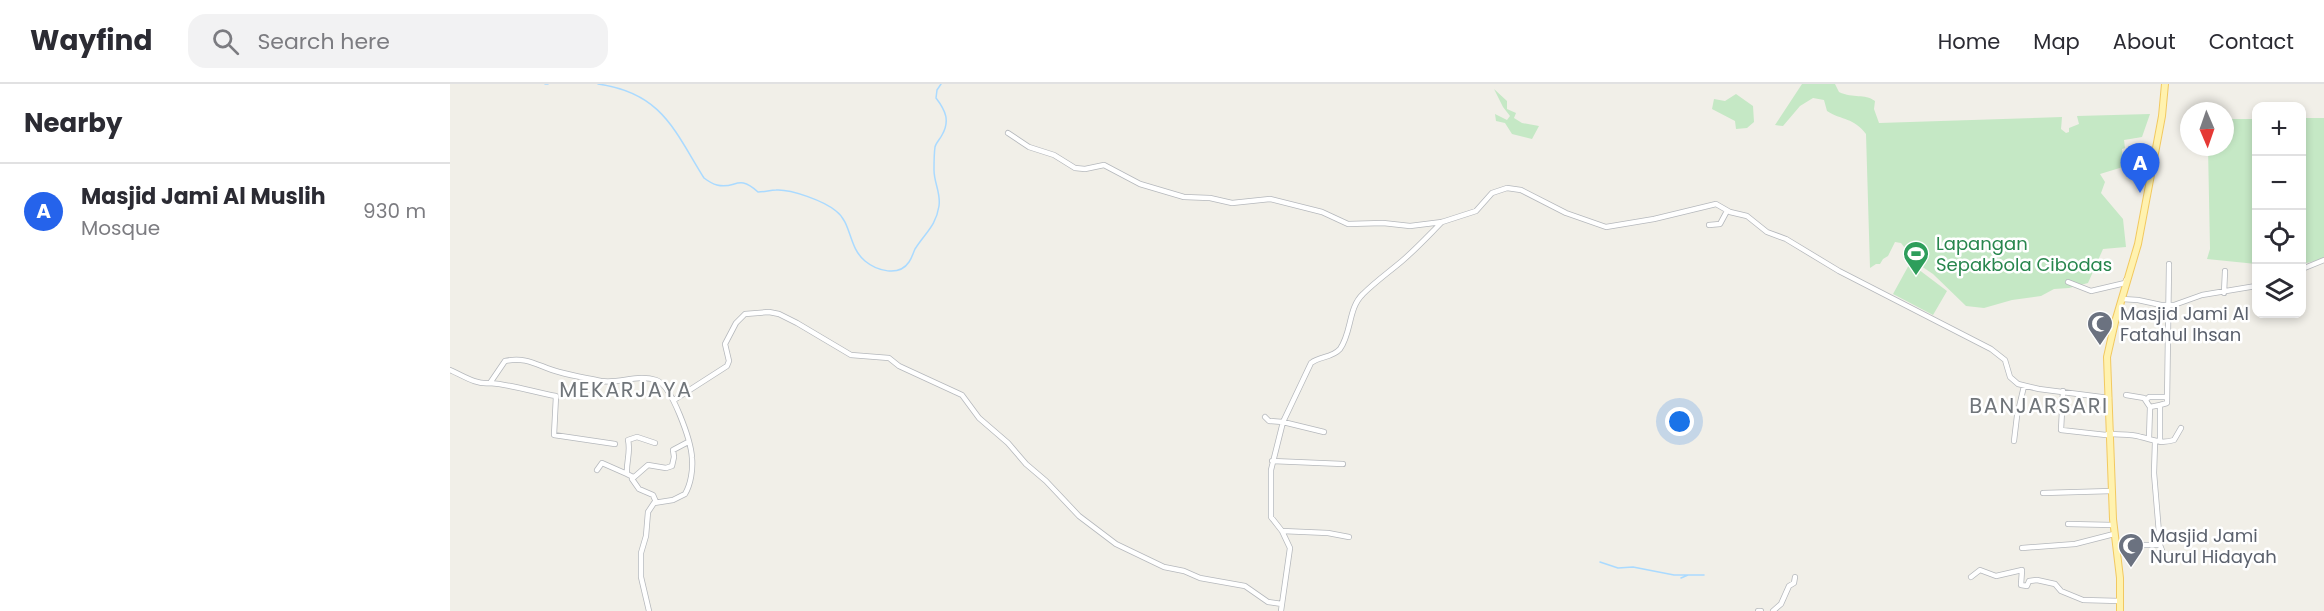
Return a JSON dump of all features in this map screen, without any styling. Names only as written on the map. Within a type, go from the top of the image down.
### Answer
[{"type":"main road","points":[[2120,611],[2113,525],[2108,353],[2130,276],[2156,152],[2165,84]]},
{"type":"street","points":[[1008,133],[1029,147],[1054,155],[1076,168],[1085,169],[1104,165],[1140,184],[1184,197],[1210,198],[1232,203],[1269,200],[1317,210],[1348,224],[1410,226],[1442,222],[1476,211],[1492,193],[1507,188],[1521,190],[1566,213],[1606,227],[1654,219],[1718,204],[1727,211],[1747,216],[1772,234],[1782,237],[1839,271],[1991,349],[2006,360],[2012,381],[2024,386],[2109,398]]},
{"type":"street","points":[[1709,225],[1720,224],[1727,211]]},
{"type":"street","points":[[1281,611],[1290,553],[1289,544],[1271,517],[1270,475],[1283,422],[1311,363],[1330,356],[1340,348],[1359,298],[1442,222]]},
{"type":"street","points":[[2306,267],[2324,260]]},
{"type":"street","points":[[2150,406],[2167,404],[2169,264]]},
{"type":"street","points":[[2224,292],[2225,273]]},
{"type":"street","points":[[2068,282],[2093,291],[2125,283],[2127,277],[2130,276]]},
{"type":"street","points":[[2122,300],[2168,305],[2183,303],[2202,295],[2252,287]]},
{"type":"street","points":[[674,400],[727,366],[729,361],[725,344],[736,323],[749,312],[779,314],[855,356],[888,358],[899,366],[962,395],[979,418],[1008,443],[1078,516],[1116,544],[1164,567],[1184,571],[1200,578],[1245,586],[1268,602],[1282,604]]},
{"type":"street","points":[[490,383],[505,361],[520,359],[539,363],[557,372],[601,381],[609,382],[633,377],[655,380],[663,385],[674,400],[691,451],[692,468],[687,491],[678,498],[652,504],[648,512],[646,536],[641,554],[641,577],[649,611]]},
{"type":"street","points":[[450,370],[480,384],[517,386],[556,396],[554,435],[615,444]]},
{"type":"street","points":[[2014,441],[2024,386]]},
{"type":"street","points":[[2063,392],[2061,430],[2138,436],[2158,442],[2174,441],[2181,428]]},
{"type":"street","points":[[2126,395],[2144,398],[2150,406],[2149,439]]},
{"type":"street","points":[[2146,400],[2149,397],[2167,397]]},
{"type":"street","points":[[2157,556],[2163,553],[2160,545],[2154,473],[2160,405]]},
{"type":"street","points":[[1265,417],[1269,421],[1324,432]]},
{"type":"street","points":[[627,474],[629,438],[637,437],[655,443]]},
{"type":"street","points":[[633,477],[648,465],[666,468],[672,466],[675,457],[673,450],[687,442]]},
{"type":"street","points":[[1272,461],[1343,464]]},
{"type":"street","points":[[597,470],[602,463],[633,477]]},
{"type":"street","points":[[633,477],[633,483],[639,489],[653,495],[656,502]]},
{"type":"street","points":[[2043,493],[2112,491]]},
{"type":"street","points":[[2068,524],[2113,525]]},
{"type":"street","points":[[1282,531],[1328,532],[1349,537]]},
{"type":"street","points":[[2022,548],[2075,544],[2114,534]]},
{"type":"street","points":[[2116,545],[2160,545]]},
{"type":"street","points":[[1971,577],[1979,570],[1996,576],[2022,570],[2021,585],[2027,586],[2029,581],[2037,580],[2055,584],[2061,591],[2084,600],[2120,601]]},
{"type":"street","points":[[1773,611],[1781,604],[1789,586],[1794,583],[1795,577]]},
{"type":"green space","points":[[1802,84],[1835,84],[1839,92],[1863,96],[1875,101],[1874,109],[1879,123],[2062,117],[2061,129],[2066,133],[2069,132],[2069,128],[2079,124],[2077,116],[2150,114],[2142,137],[2124,140],[2123,167],[2100,174],[2105,182],[2101,193],[2123,219],[2126,247],[2103,249],[2088,283],[2054,289],[2041,296],[2012,300],[1984,308],[1966,306],[1933,274],[1909,258],[1901,243],[1895,242],[1888,256],[1880,264],[1870,268],[1866,134],[1852,122],[1827,111],[1824,100],[1813,98],[1800,106],[1783,126],[1775,125]]},
{"type":"green space","points":[[1494,89],[1507,101],[1507,109],[1516,113],[1514,118],[1522,123],[1539,126],[1532,139],[1512,134],[1505,123],[1496,121],[1495,114],[1507,120],[1510,116]]},
{"type":"green space","points":[[1736,94],[1753,106],[1754,122],[1747,128],[1736,129],[1735,121],[1712,109],[1714,99],[1725,101]]},
{"type":"green space","points":[[2306,118],[2324,118],[2324,259],[2306,263]]},
{"type":"green space","points":[[2234,119],[2252,119],[2252,264],[2207,259],[2210,249],[2208,156],[2234,156]]},
{"type":"green space","name":"Lapangan Sepakbola Cibodas","points":[[1910,263],[1947,291],[1933,315],[1893,294]]},
{"type":"waterway","points":[[598,84],[620,89],[652,105],[674,130],[704,178],[715,185],[728,186],[741,183],[751,186],[758,192],[790,191],[824,203],[841,216],[856,249],[865,261],[888,271],[905,267],[938,213],[939,201],[934,175],[935,150],[946,125],[944,112],[936,98],[941,84]]},
{"type":"waterway","points":[[1600,562],[1618,568],[1633,567],[1674,575],[1704,575]]},
{"type":"waterway","points":[[1681,578],[1688,575]]},
{"type":"place","name":"Masjid Jami Al Muslih","points":[[2140,193]]},
{"type":"place","name":"Lapangan Sepakbola Cibodas","points":[[1916,277]]},
{"type":"place","name":"Masjid Jami Al Fatahul Ihsan","points":[[2100,347]]},
{"type":"place","name":"Masjid Jami Nurul Hidayah","points":[[2131,569]]},
{"type":"district","name":"MEKARJAYA","points":[[626,390]]},
{"type":"district","name":"BANJARSARI","points":[[2039,406]]}]
